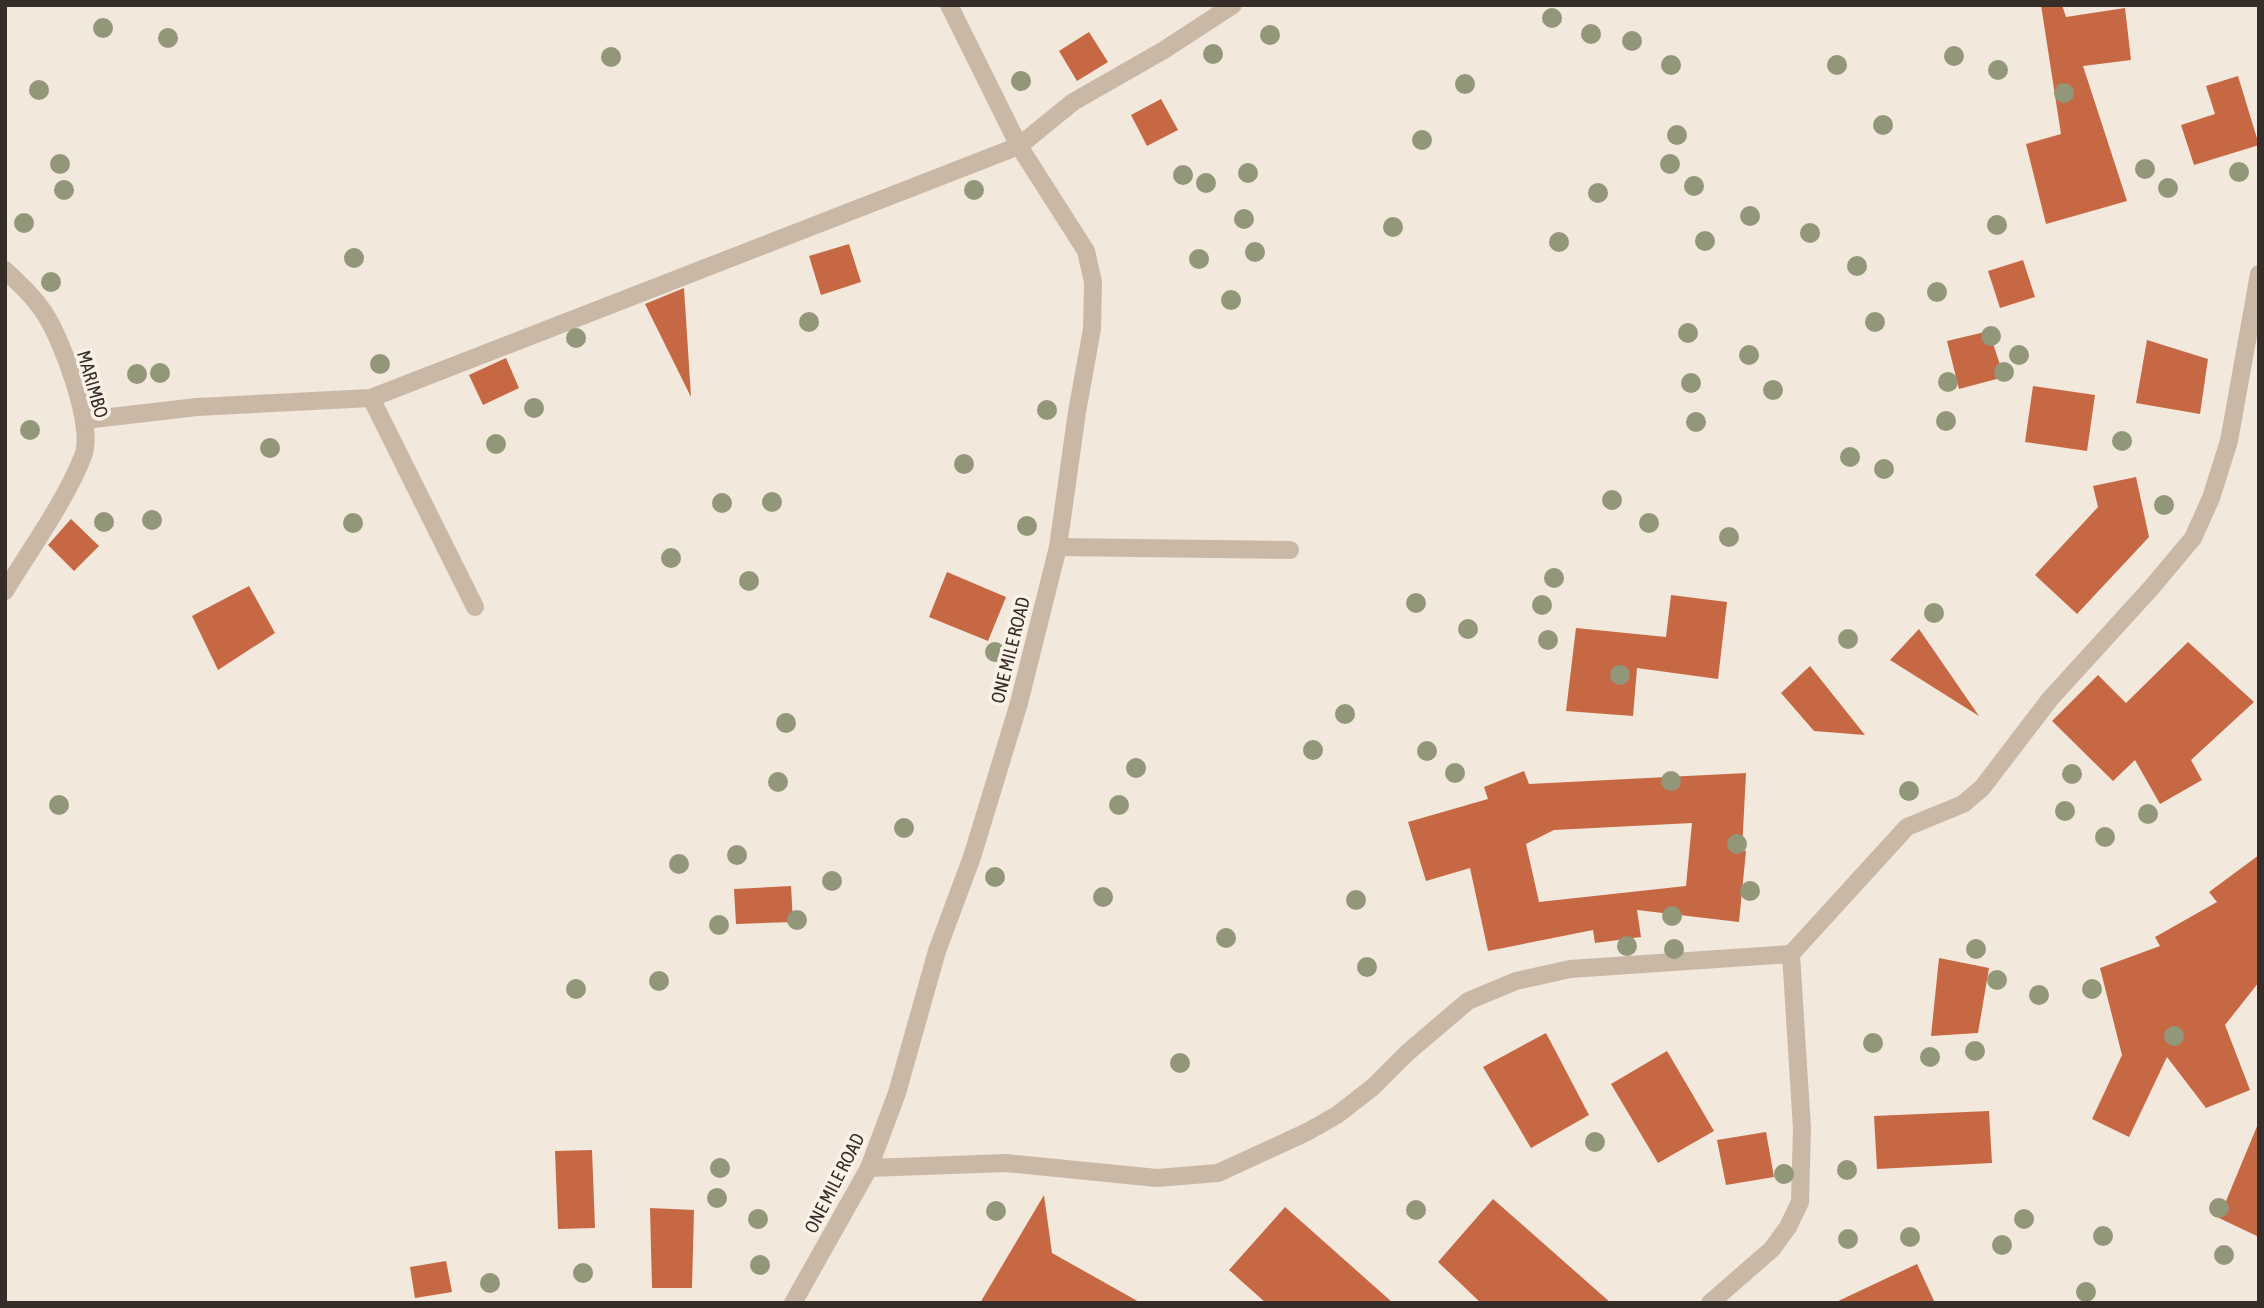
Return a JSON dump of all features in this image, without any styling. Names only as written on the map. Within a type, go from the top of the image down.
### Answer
[{"type":"street","name":"ONE MILE ROAD","points":[[793,1303],[869,1168],[897,1093],[937,951],[972,857],[1019,703],[1058,547],[1076,412],[1092,329],[1093,282],[1086,251],[1019,146],[949,5]]},
{"type":"street","points":[[85,420],[197,407],[371,398],[1019,146],[1073,102],[1164,50],[1233,5]]},
{"type":"street","name":"MARIMBO","points":[[5,270],[45,313],[61,347],[85,420],[85,454],[59,504],[5,591]]},
{"type":"street","points":[[869,1168],[1006,1163],[1157,1178],[1218,1173],[1338,1115],[1468,1001],[1516,981],[1570,969],[1791,954],[1907,827],[1962,804],[1982,788],[2050,699],[2193,538],[2211,498],[2229,441],[2259,274]]},
{"type":"street","points":[[371,398],[475,607]]},
{"type":"street","points":[[1058,547],[1290,550]]},
{"type":"street","points":[[1710,1303],[1772,1249],[1788,1227],[1800,1202],[1802,1128],[1791,954]]},
{"type":"building","points":[[2041,5],[2062,5],[2066,17],[2125,8],[2131,60],[2083,66],[2127,201],[2046,224],[2026,144],[2061,134]]},
{"type":"building","points":[[1089,32],[1108,62],[1077,81],[1059,51]]},
{"type":"building","points":[[2238,76],[2259,145],[2194,165],[2181,125],[2215,114],[2206,86]]},
{"type":"building","points":[[1161,99],[1178,130],[1147,146],[1131,115]]},
{"type":"building","points":[[849,244],[861,282],[821,295],[809,256]]},
{"type":"building","points":[[2023,260],[2035,297],[2000,308],[1988,271]]},
{"type":"building","points":[[684,288],[691,397],[645,304]]},
{"type":"building","points":[[1989,331],[2004,377],[1959,389],[1947,341]]},
{"type":"building","points":[[2147,340],[2208,359],[2200,414],[2136,403]]},
{"type":"building","points":[[506,358],[519,388],[483,405],[469,375]]},
{"type":"building","points":[[2033,386],[2095,395],[2087,451],[2025,442]]},
{"type":"building","points":[[2136,477],[2149,537],[2077,614],[2035,575],[2098,507],[2093,486]]},
{"type":"building","points":[[71,519],[99,546],[74,571],[48,545]]},
{"type":"building","points":[[947,572],[1006,597],[988,641],[929,617]]},
{"type":"building","points":[[249,586],[275,633],[218,670],[192,616]]},
{"type":"building","points":[[1671,595],[1727,602],[1718,679],[1637,668],[1633,716],[1566,711],[1576,628],[1666,637]]},
{"type":"building","points":[[1919,629],[1979,716],[1890,660]]},
{"type":"building","points":[[2188,642],[2254,702],[2191,760],[2202,780],[2160,804],[2135,760],[2113,781],[2052,721],[2098,675],[2126,703]]},
{"type":"building","points":[[1810,666],[1865,735],[1814,731],[1781,693]]},
{"type":"building","points":[[1524,771],[1529,784],[1746,773],[1742,850],[1746,851],[1739,922],[1637,910],[1641,937],[1595,943],[1593,930],[1488,951],[1470,868],[1426,881],[1408,822],[1488,799],[1484,787]],"holes":[[[1692,823],[1686,886],[1539,902],[1526,844],[1554,830]]]},
{"type":"building","points":[[2259,855],[2259,982],[2225,1025],[2250,1090],[2206,1108],[2167,1057],[2129,1137],[2092,1119],[2122,1055],[2100,968],[2160,946],[2155,937],[2217,902],[2209,892]]},
{"type":"building","points":[[791,886],[793,922],[736,924],[734,889]]},
{"type":"building","points":[[1939,958],[1989,968],[1978,1033],[1931,1036]]},
{"type":"building","points":[[1546,1033],[1589,1115],[1531,1148],[1483,1067]]},
{"type":"building","points":[[1667,1051],[1714,1131],[1658,1163],[1611,1084]]},
{"type":"building","points":[[1989,1111],[1992,1163],[1877,1169],[1874,1116]]},
{"type":"building","points":[[2259,1124],[2259,1237],[2219,1218]]},
{"type":"building","points":[[1766,1132],[1774,1177],[1726,1185],[1717,1140]]},
{"type":"building","points":[[592,1150],[595,1228],[558,1229],[555,1151]]},
{"type":"building","points":[[1044,1195],[1052,1253],[1141,1303],[980,1303]]},
{"type":"building","points":[[1493,1199],[1611,1303],[1481,1303],[1438,1262]]},
{"type":"building","points":[[1285,1207],[1393,1303],[1266,1303],[1229,1270]]},
{"type":"building","points":[[650,1208],[694,1210],[692,1288],[652,1288]]},
{"type":"building","points":[[446,1261],[452,1292],[415,1298],[410,1267]]},
{"type":"building","points":[[1917,1264],[1935,1303],[1834,1303]]}]
